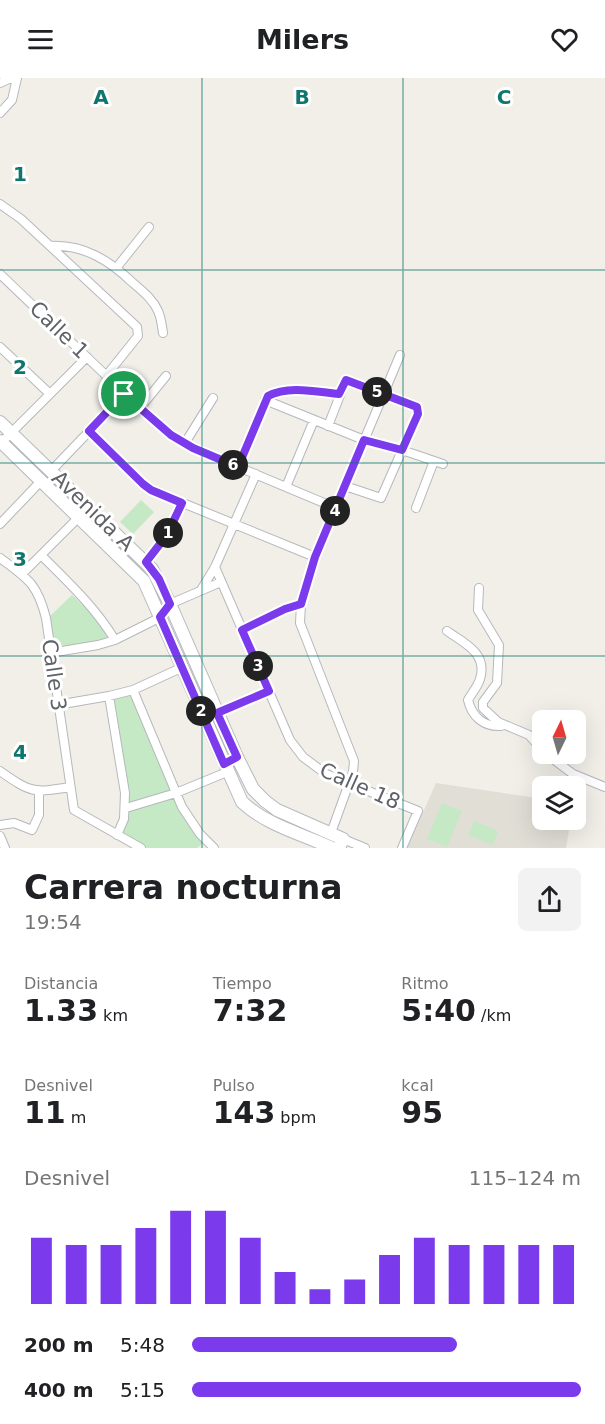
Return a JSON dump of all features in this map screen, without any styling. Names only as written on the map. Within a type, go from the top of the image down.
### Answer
[{"type":"main road","name":"Avenida A","points":[[0,422],[146,562],[159,579],[217,713],[253,789],[277,810],[328,844]]},
{"type":"main road","name":"Avenida A","points":[[0,442],[144,581],[242,802],[270,823],[328,844],[341,843]]},
{"type":"main road","points":[[225,768],[237,757]]},
{"type":"street","points":[[0,83],[11,78]]},
{"type":"street","points":[[0,113],[12,100],[16,78]]},
{"type":"street","points":[[0,204],[21,219],[137,327],[138,336],[106,376]]},
{"type":"street","points":[[117,267],[149,227]]},
{"type":"street","points":[[50,246],[75,247],[117,267],[151,300],[158,311],[163,333]]},
{"type":"street","name":"Calle 1","points":[[0,274],[124,394],[171,435],[238,467],[336,508]]},
{"type":"street","points":[[0,347],[50,394]]},
{"type":"street","points":[[328,844],[350,783],[354,761],[300,623],[301,604],[315,557],[400,354]]},
{"type":"street","points":[[0,442],[12,433],[87,357]]},
{"type":"street","points":[[140,408],[166,376]]},
{"type":"street","points":[[328,426],[346,380],[417,407],[418,414],[381,498],[345,486]]},
{"type":"street","points":[[238,467],[265,400],[273,393],[309,391],[339,394]]},
{"type":"street","points":[[51,471],[124,394]]},
{"type":"street","points":[[185,443],[213,398]]},
{"type":"street","points":[[265,400],[364,440],[443,464]]},
{"type":"street","points":[[286,487],[314,420]]},
{"type":"street","points":[[89,431],[151,490],[315,557]]},
{"type":"street","points":[[416,508],[434,461]]},
{"type":"street","points":[[200,591],[215,567],[256,474]]},
{"type":"street","points":[[0,524],[41,481]]},
{"type":"street","points":[[146,562],[167,535],[182,503]]},
{"type":"street","points":[[22,574],[79,517]]},
{"type":"street","points":[[41,555],[86,601],[115,640]]},
{"type":"street","name":"Calle 3","points":[[0,558],[22,574],[41,598],[46,618],[74,810],[117,835]]},
{"type":"street","name":"Calle 18","points":[[215,567],[290,740],[303,757],[326,774],[418,811],[402,848]]},
{"type":"street","points":[[50,653],[115,640],[160,617],[170,604],[221,582]]},
{"type":"street","points":[[479,588],[478,610],[499,645],[497,683],[483,702],[483,708],[498,722],[532,738]]},
{"type":"street","points":[[242,630],[285,609],[301,604]]},
{"type":"street","points":[[447,631],[480,657],[480,681],[468,700],[474,716],[483,723],[508,726]]},
{"type":"street","points":[[57,705],[133,690],[183,667]]},
{"type":"street","points":[[133,690],[176,793],[188,817],[208,846]]},
{"type":"street","points":[[217,713],[269,691]]},
{"type":"street","points":[[109,696],[126,808],[117,835],[141,848]]},
{"type":"street","points":[[560,764],[573,774],[605,787]]},
{"type":"street","points":[[126,808],[176,793],[225,768]]},
{"type":"street","points":[[0,771],[18,784],[39,792],[70,787]]},
{"type":"street","points":[[0,825],[14,823],[32,830],[39,815],[39,792]]},
{"type":"street","points":[[0,836],[5,848]]},
{"type":"street","name":"Avenida A","points":[[341,843],[365,848]]},
{"type":"shaded area","points":[[436,783],[532,797],[532,830],[569,830],[566,848],[407,848]]},
{"type":"green space","points":[[19,448],[138,561],[150,576],[160,595],[155,598],[14,453]]},
{"type":"green space","points":[[141,500],[154,512],[133,534],[120,522]]},
{"type":"green space","points":[[72,595],[88,610],[110,637],[80,645],[52,646],[48,618]]},
{"type":"green space","points":[[132,694],[173,791],[129,805],[112,699]]},
{"type":"green space","points":[[175,796],[204,842],[197,848],[147,848],[121,834],[128,819],[129,810]]},
{"type":"green space","points":[[442,803],[462,811],[447,847],[427,839]]},
{"type":"green space","points":[[474,821],[498,831],[493,845],[468,835]]},
{"type":"route","points":[[346,380],[417,407],[418,414],[402,450],[364,440],[315,557],[301,604],[285,609],[242,630],[269,691],[217,713],[237,757],[224,764],[160,617],[170,604],[159,579],[146,562],[161,545],[182,503],[151,490],[143,484],[89,431],[124,394],[171,435],[193,448],[238,467],[265,400],[273,393],[309,391],[339,394],[346,380]]}]
